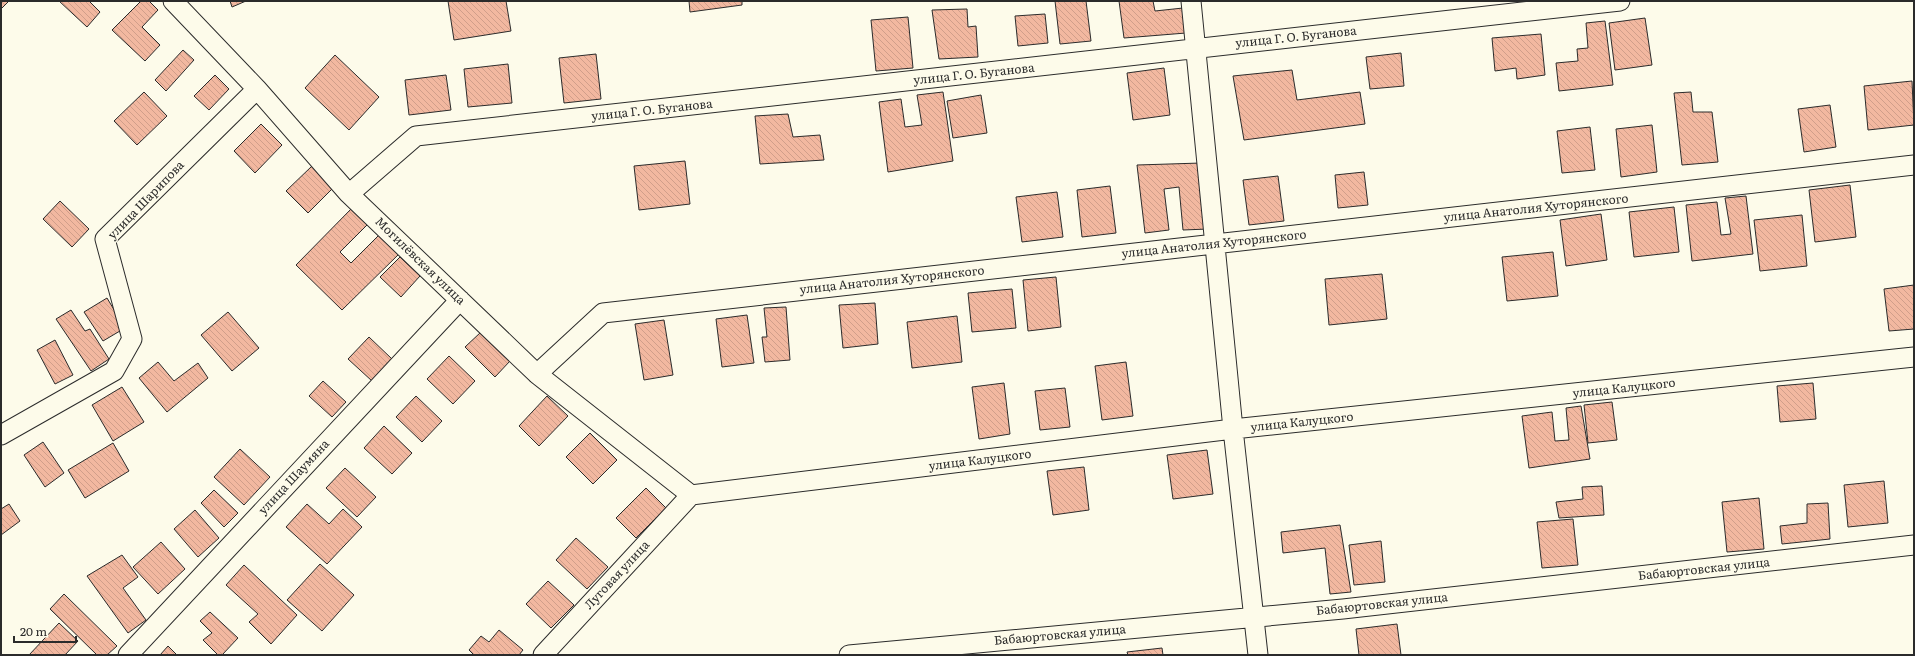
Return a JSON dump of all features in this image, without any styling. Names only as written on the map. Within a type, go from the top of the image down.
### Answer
[{"type":"street","name":"Могилёвская улица","points":[[173,1],[257,89],[350,194],[537,374],[691,495]]},
{"type":"street","points":[[1191,1],[1233,429],[1258,655]]},
{"type":"street","name":"улица Г. О. Буганова","points":[[350,194],[416,136],[1620,1]]},
{"type":"street","name":"улица Шарипова","points":[[1,435],[114,370],[132,339],[106,239],[257,89]]},
{"type":"street","name":"улица Анатолия Хуторянского","points":[[537,374],[603,313],[1914,165]]},
{"type":"street","name":"улица Шаумяна","points":[[128,655],[460,300]]},
{"type":"street","name":"улица Калуцкого","points":[[691,495],[1233,429],[1914,357]]},
{"type":"street","name":"Луговая улица","points":[[543,655],[691,495]]},
{"type":"street","name":"Бабаюртовская улица","points":[[849,655],[1343,609],[1914,545]]},
{"type":"building","points":[[1,1],[9,1],[1,9]]},
{"type":"building","points":[[59,1],[89,1],[100,12],[87,27]]},
{"type":"building","points":[[141,1],[149,1],[158,10],[142,27],[160,45],[145,61],[112,30]]},
{"type":"building","points":[[230,1],[246,1],[232,7]]},
{"type":"building","points":[[448,1],[506,1],[511,31],[454,40]]},
{"type":"building","points":[[689,1],[742,1],[742,5],[690,12]]},
{"type":"building","points":[[1055,1],[1086,1],[1091,41],[1060,44]]},
{"type":"building","points":[[1119,1],[1153,1],[1155,11],[1183,8],[1186,33],[1124,38]]},
{"type":"building","points":[[967,9],[968,27],[976,26],[978,57],[939,59],[932,10]]},
{"type":"building","points":[[1045,14],[1048,43],[1018,46],[1015,16]]},
{"type":"building","points":[[908,17],[913,68],[876,71],[871,20]]},
{"type":"building","points":[[1645,18],[1652,65],[1615,70],[1609,23]]},
{"type":"building","points":[[1605,21],[1613,85],[1559,91],[1556,63],[1578,61],[1577,49],[1588,48],[1586,23]]},
{"type":"building","points":[[1541,34],[1545,75],[1517,79],[1516,68],[1495,71],[1492,38]]},
{"type":"building","points":[[183,50],[194,60],[166,91],[155,80]]},
{"type":"building","points":[[1401,53],[1404,86],[1370,89],[1366,57]]},
{"type":"building","points":[[596,54],[601,99],[564,103],[559,58]]},
{"type":"building","points":[[335,55],[379,97],[349,130],[305,88]]},
{"type":"building","points":[[508,64],[512,103],[468,107],[464,69]]},
{"type":"building","points":[[1164,68],[1170,115],[1133,120],[1127,73]]},
{"type":"building","points":[[1292,70],[1297,100],[1360,92],[1365,124],[1244,140],[1233,76]]},
{"type":"building","points":[[215,75],[229,89],[209,110],[194,96]]},
{"type":"building","points":[[446,75],[451,110],[409,115],[405,80]]},
{"type":"building","points":[[1912,81],[1914,125],[1868,130],[1864,86]]},
{"type":"building","points":[[144,92],[167,116],[137,145],[114,121]]},
{"type":"building","points":[[943,92],[953,161],[888,172],[879,102],[901,99],[905,127],[922,125],[917,95]]},
{"type":"building","points":[[1691,92],[1693,112],[1712,112],[1718,162],[1682,165],[1674,93]]},
{"type":"building","points":[[981,95],[987,133],[953,138],[947,101]]},
{"type":"building","points":[[1830,105],[1836,147],[1804,152],[1798,109]]},
{"type":"building","points":[[788,114],[793,137],[820,135],[824,160],[760,164],[755,116]]},
{"type":"building","points":[[261,124],[282,145],[255,173],[234,151]]},
{"type":"building","points":[[1652,125],[1657,172],[1621,177],[1616,129]]},
{"type":"building","points":[[1590,127],[1595,170],[1562,173],[1557,131]]},
{"type":"building","points":[[685,161],[690,204],[639,210],[634,166]]},
{"type":"building","points":[[1201,163],[1208,229],[1183,230],[1179,187],[1164,189],[1169,230],[1145,233],[1137,165]]},
{"type":"building","points":[[312,166],[333,188],[308,213],[286,191]]},
{"type":"building","points":[[1364,172],[1368,205],[1338,208],[1335,175]]},
{"type":"building","points":[[1278,176],[1284,221],[1249,225],[1243,180]]},
{"type":"building","points":[[1850,185],[1856,237],[1815,242],[1809,190]]},
{"type":"building","points":[[1110,186],[1116,233],[1082,237],[1077,190]]},
{"type":"building","points":[[1057,192],[1063,237],[1022,242],[1016,197]]},
{"type":"building","points":[[1746,196],[1753,254],[1692,261],[1686,205],[1717,202],[1721,235],[1731,234],[1725,198]]},
{"type":"building","points":[[60,201],[89,229],[72,247],[43,219]]},
{"type":"building","points":[[353,207],[370,222],[340,252],[351,263],[380,234],[400,253],[342,310],[296,265]]},
{"type":"building","points":[[1674,207],[1679,252],[1634,257],[1629,212]]},
{"type":"building","points":[[1601,214],[1607,260],[1566,266],[1560,220]]},
{"type":"building","points":[[1802,215],[1807,266],[1760,271],[1754,220]]},
{"type":"building","points":[[1553,252],[1558,296],[1507,301],[1502,257]]},
{"type":"building","points":[[400,257],[420,276],[401,297],[380,277]]},
{"type":"building","points":[[1382,274],[1387,319],[1329,325],[1325,279]]},
{"type":"building","points":[[1056,277],[1061,327],[1028,331],[1023,280]]},
{"type":"building","points":[[1914,285],[1914,329],[1889,331],[1884,289]]},
{"type":"building","points":[[1012,289],[1016,328],[972,332],[968,293]]},
{"type":"building","points":[[107,298],[125,328],[103,341],[84,312]]},
{"type":"building","points":[[875,303],[878,344],[843,348],[839,305]]},
{"type":"building","points":[[786,307],[790,360],[765,362],[762,337],[767,337],[764,308]]},
{"type":"building","points":[[71,310],[85,331],[90,329],[109,359],[91,371],[56,319]]},
{"type":"building","points":[[228,312],[259,348],[232,371],[201,335]]},
{"type":"building","points":[[747,315],[754,363],[722,367],[716,319]]},
{"type":"building","points":[[957,316],[962,362],[912,368],[907,322]]},
{"type":"building","points":[[664,320],[673,375],[644,380],[635,324]]},
{"type":"building","points":[[481,332],[510,361],[495,377],[465,347]]},
{"type":"building","points":[[369,337],[392,359],[372,381],[348,359]]},
{"type":"building","points":[[55,340],[73,375],[55,384],[37,350]]},
{"type":"building","points":[[449,356],[475,381],[453,404],[427,379]]},
{"type":"building","points":[[158,362],[174,381],[198,363],[208,378],[167,412],[139,378]]},
{"type":"building","points":[[1126,362],[1133,416],[1102,420],[1095,366]]},
{"type":"building","points":[[323,381],[346,402],[332,417],[309,396]]},
{"type":"building","points":[[1004,383],[1010,434],[979,439],[972,387]]},
{"type":"building","points":[[1813,383],[1816,419],[1780,422],[1777,386]]},
{"type":"building","points":[[122,387],[144,422],[113,441],[92,405]]},
{"type":"building","points":[[1065,388],[1070,427],[1040,430],[1035,391]]},
{"type":"building","points":[[416,396],[442,421],[422,442],[396,417]]},
{"type":"building","points":[[547,396],[568,416],[539,446],[519,426]]},
{"type":"building","points":[[1612,402],[1617,440],[1588,443],[1584,405]]},
{"type":"building","points":[[1581,406],[1590,459],[1529,468],[1522,416],[1552,412],[1555,441],[1569,440],[1566,408]]},
{"type":"building","points":[[384,426],[412,453],[392,474],[364,448]]},
{"type":"building","points":[[590,433],[617,460],[593,484],[566,457]]},
{"type":"building","points":[[43,442],[64,473],[45,487],[24,455]]},
{"type":"building","points":[[113,443],[129,471],[85,498],[68,470]]},
{"type":"building","points":[[240,449],[270,477],[244,505],[214,477]]},
{"type":"building","points":[[1207,450],[1213,494],[1173,499],[1167,455]]},
{"type":"building","points":[[1084,467],[1089,510],[1053,515],[1047,471]]},
{"type":"building","points":[[345,468],[376,497],[357,517],[326,488]]},
{"type":"building","points":[[1884,481],[1888,523],[1848,527],[1844,485]]},
{"type":"building","points":[[1602,486],[1604,515],[1559,518],[1556,502],[1583,499],[1582,487]]},
{"type":"building","points":[[646,488],[666,508],[636,538],[616,518]]},
{"type":"building","points":[[214,490],[238,513],[224,527],[201,503]]},
{"type":"building","points":[[1759,498],[1764,549],[1727,552],[1722,502]]},
{"type":"building","points":[[1828,503],[1830,539],[1782,544],[1780,526],[1807,523],[1807,504]]},
{"type":"building","points":[[9,504],[20,521],[1,535],[1,509]]},
{"type":"building","points":[[307,504],[329,524],[343,509],[362,527],[327,564],[286,527]]},
{"type":"building","points":[[195,510],[219,538],[198,557],[174,529]]},
{"type":"building","points":[[1573,519],[1578,565],[1542,568],[1537,522]]},
{"type":"building","points":[[1340,525],[1351,592],[1330,594],[1325,548],[1283,553],[1281,532]]},
{"type":"building","points":[[576,538],[608,567],[587,589],[556,560]]},
{"type":"building","points":[[1381,541],[1385,582],[1354,585],[1349,545]]},
{"type":"building","points":[[161,542],[185,569],[158,594],[133,567]]},
{"type":"building","points":[[122,555],[138,577],[123,588],[146,620],[128,633],[87,576]]},
{"type":"building","points":[[320,564],[354,595],[322,631],[287,600]]},
{"type":"building","points":[[244,565],[297,615],[271,644],[249,622],[258,614],[226,585]]},
{"type":"building","points":[[548,581],[574,605],[551,628],[526,604]]},
{"type":"building","points":[[64,594],[117,646],[107,655],[97,655],[50,609]]},
{"type":"building","points":[[210,612],[238,638],[222,655],[218,655],[203,640],[212,633],[200,621]]},
{"type":"building","points":[[59,623],[78,641],[65,655],[29,655]]},
{"type":"building","points":[[1397,624],[1401,655],[1359,655],[1356,629]]},
{"type":"building","points":[[499,630],[523,650],[519,655],[474,655],[469,650],[481,636],[489,642]]},
{"type":"building","points":[[168,646],[177,655],[160,655]]},
{"type":"building","points":[[1162,648],[1163,655],[1128,655],[1127,652]]}]
